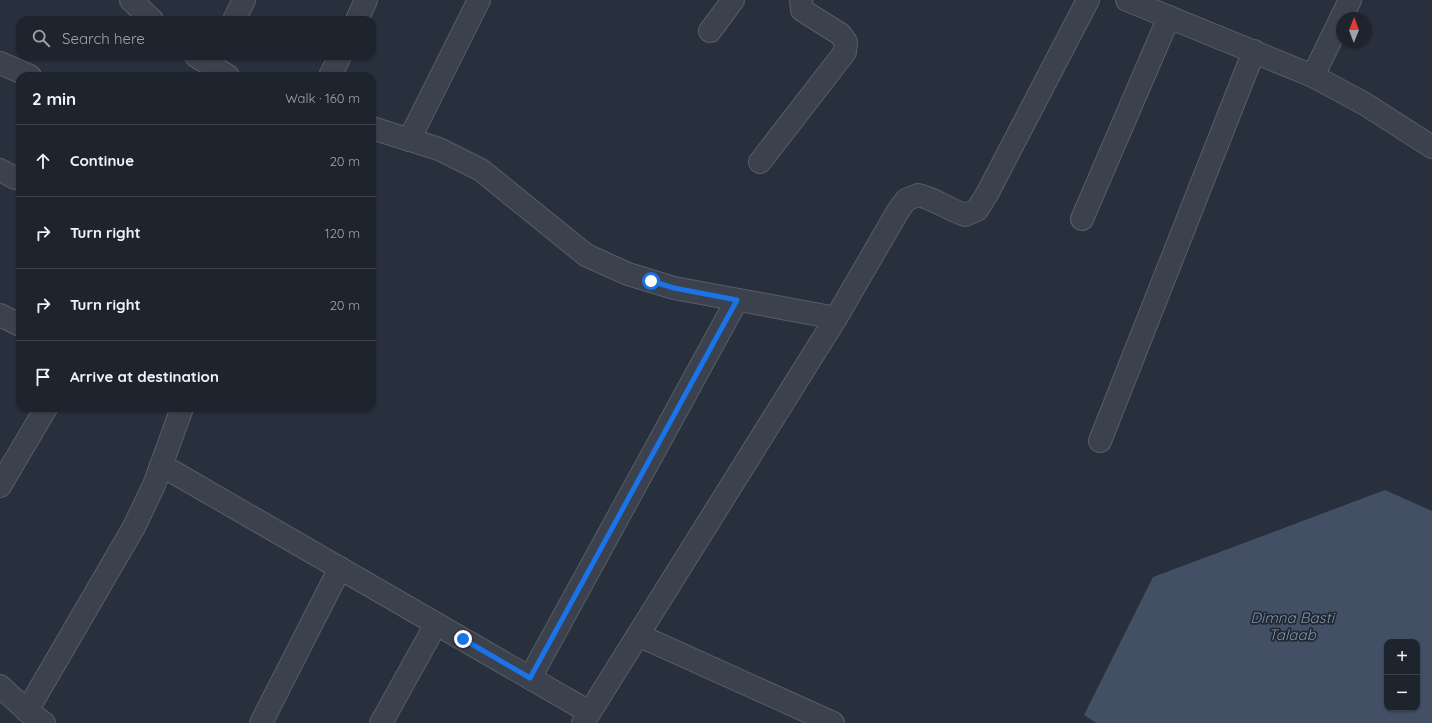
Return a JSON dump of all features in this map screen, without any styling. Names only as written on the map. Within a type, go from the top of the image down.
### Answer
[{"type":"street","points":[[131,0],[148,16]]},
{"type":"street","points":[[236,16],[244,0]]},
{"type":"street","points":[[359,16],[366,0]]},
{"type":"street","points":[[409,140],[479,0]]},
{"type":"street","points":[[710,31],[733,0]]},
{"type":"street","points":[[760,162],[845,52],[846,42],[840,34],[802,10],[801,0]]},
{"type":"street","points":[[161,465],[530,678],[586,718],[836,318],[906,200],[918,195],[932,199],[965,215],[977,210],[987,194],[1088,0]]},
{"type":"street","points":[[1126,0],[1313,76],[1365,104],[1432,147]]},
{"type":"street","points":[[1313,76],[1350,0]]},
{"type":"street","points":[[1082,219],[1169,17]]},
{"type":"street","points":[[1100,441],[1254,51]]},
{"type":"street","points":[[332,72],[338,60]]},
{"type":"street","points":[[0,63],[21,72]]},
{"type":"street","points":[[376,129],[439,149],[481,170],[586,254],[628,274],[674,288],[836,318]]},
{"type":"street","points":[[530,678],[737,300]]},
{"type":"street","points":[[0,315],[16,323]]},
{"type":"street","points":[[0,486],[44,412]]},
{"type":"street","points":[[0,686],[35,717],[134,526],[161,465],[180,412]]},
{"type":"street","points":[[261,723],[340,568]]},
{"type":"street","points":[[381,723],[436,624]]},
{"type":"street","points":[[638,635],[834,723]]},
{"type":"water","name":"Dimna Basti Talaab","points":[[1385,490],[1432,511],[1432,723],[1096,723],[1084,715],[1153,577]]},
{"type":"route","points":[[463,639],[530,678],[737,300],[674,288],[651,281]]}]
